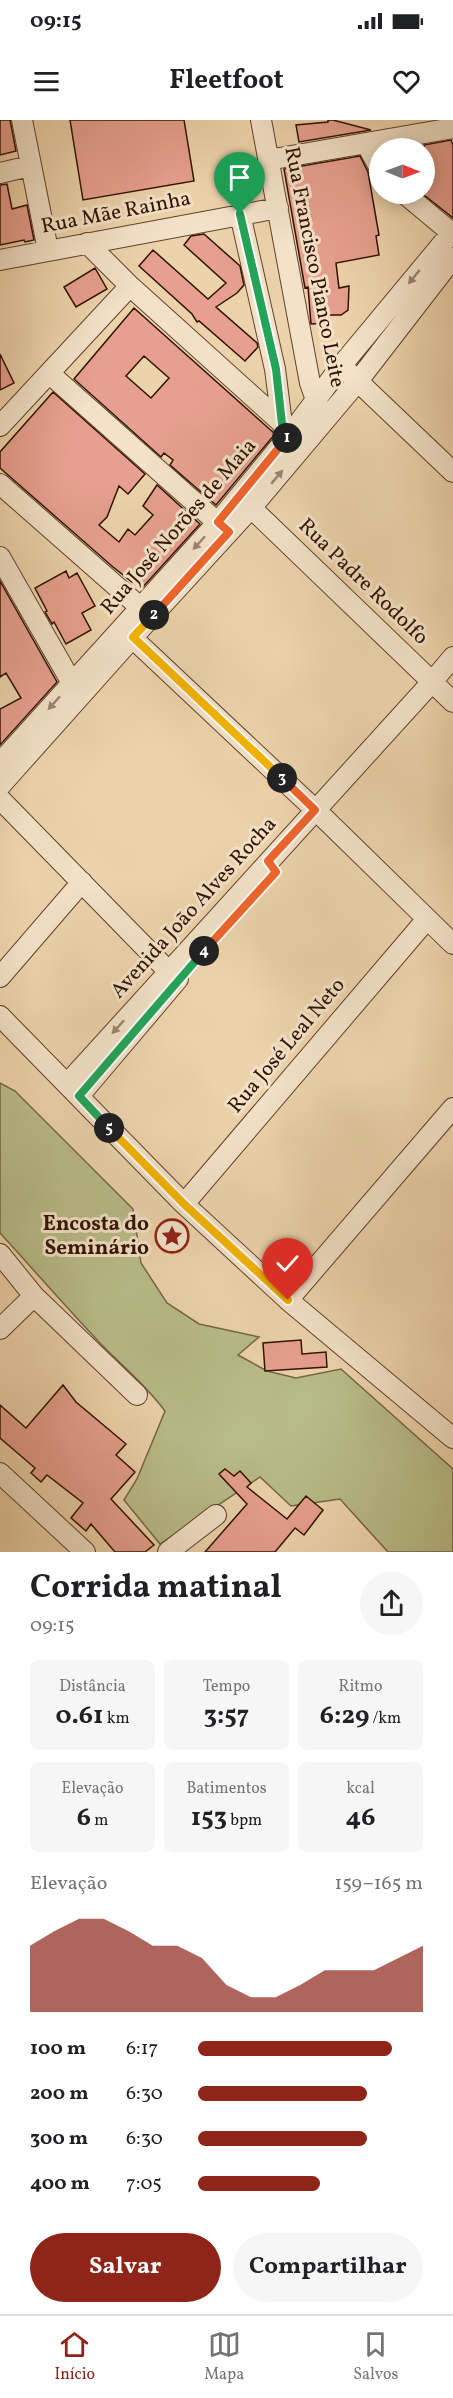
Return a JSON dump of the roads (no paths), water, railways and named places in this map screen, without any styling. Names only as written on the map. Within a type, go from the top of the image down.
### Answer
[{"type":"street","points":[[22,120],[48,250]]},
{"type":"street","name":"Rua Francisco Pianco Leite","points":[[261,120],[310,383],[325,422]]},
{"type":"street","points":[[268,159],[453,128]]},
{"type":"street","points":[[366,143],[369,149]]},
{"type":"street","points":[[0,173],[30,165]]},
{"type":"street","points":[[417,204],[452,232]]},
{"type":"street","name":"Rua Mãe Rainha","points":[[0,260],[278,208]]},
{"type":"street","points":[[240,214],[276,369],[287,428]]},
{"type":"street","name":"Rua José Norões de Maia","points":[[245,502],[287,428],[315,401],[341,366],[452,232]]},
{"type":"street","points":[[87,243],[130,286],[287,428]]},
{"type":"street","name":"Rua José Norões de Maia","points":[[0,786],[127,633],[245,502],[325,422],[453,258]]},
{"type":"street","points":[[0,426],[130,286]]},
{"type":"street","points":[[341,366],[453,472]]},
{"type":"street","points":[[50,374],[223,527]]},
{"type":"street","points":[[0,484],[146,613]]},
{"type":"street","name":"Rua Padre Rodolfo","points":[[245,502],[441,691]]},
{"type":"street","points":[[0,557],[72,683]]},
{"type":"street","points":[[127,633],[453,944]]},
{"type":"street","name":"Rua José Norões de Maia","points":[[0,763],[72,683],[127,633]]},
{"type":"street","name":"Avenida João Alves Rocha","points":[[441,691],[453,657]]},
{"type":"street","name":"Avenida João Alves Rocha","points":[[73,1090],[172,975],[320,815],[441,691],[453,674]]},
{"type":"street","points":[[0,800],[172,975]]},
{"type":"street","points":[[0,977],[81,882]]},
{"type":"street","name":"Rua José Leal Neto","points":[[184,1204],[427,919]]},
{"type":"street","points":[[0,1016],[184,1204],[288,1300],[453,1438]]},
{"type":"street","points":[[288,1300],[453,1108]]},
{"type":"street","points":[[0,1254],[34,1296],[137,1395]]},
{"type":"street","points":[[0,1329],[34,1296]]},
{"type":"street","points":[[0,1473],[85,1552]]},
{"type":"street","points":[[168,1552],[216,1515]]},
{"type":"place","name":"Encosta do Seminário","points":[[172,1236]]}]
